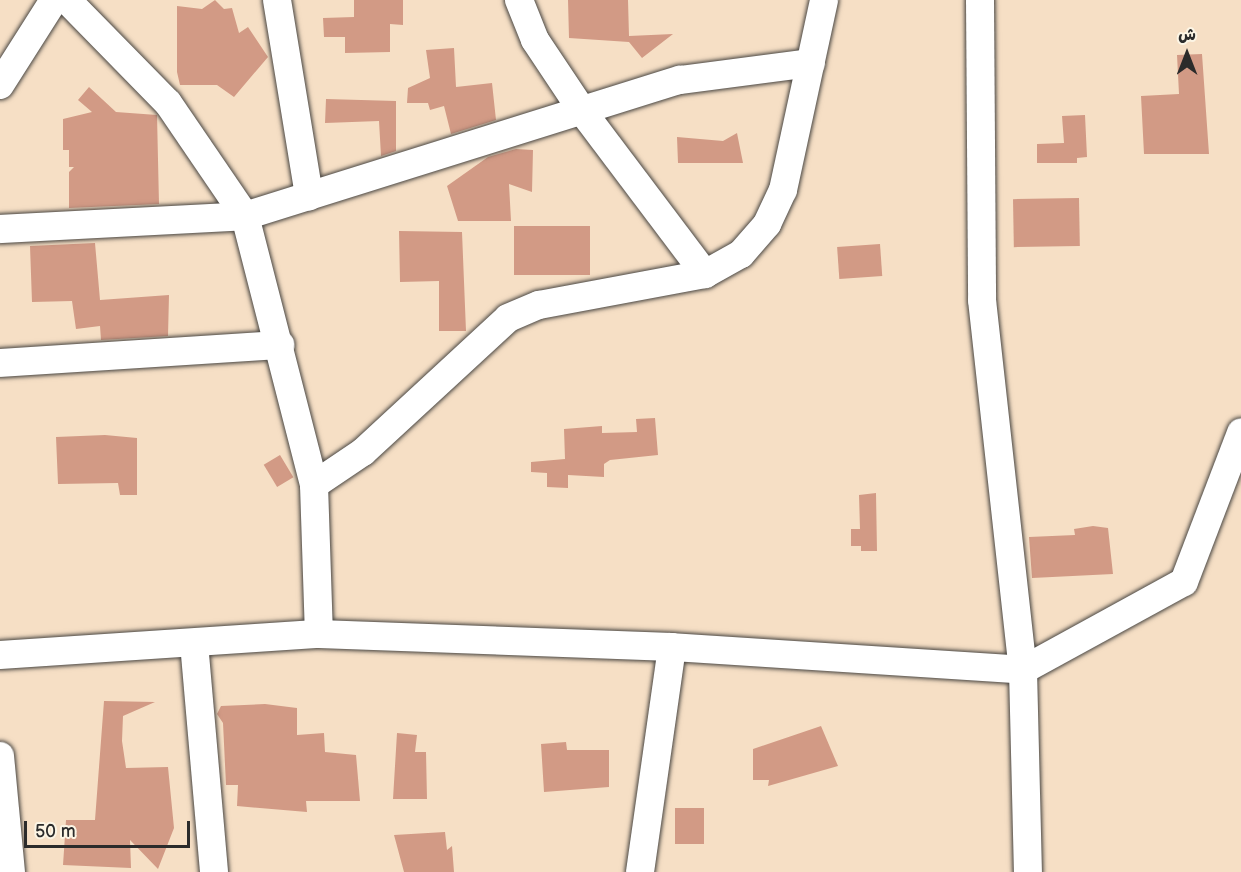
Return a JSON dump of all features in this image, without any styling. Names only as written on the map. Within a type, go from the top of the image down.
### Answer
[{"type":"street","points":[[0,85],[54,0]]},
{"type":"street","points":[[67,0],[168,103],[245,216],[280,345],[314,485],[319,634]]},
{"type":"street","points":[[277,0],[309,196]]},
{"type":"street","points":[[519,0],[535,40],[583,112],[705,274]]},
{"type":"street","points":[[314,485],[363,452],[508,318],[539,305],[705,274],[741,254],[767,224],[783,190],[824,0]]},
{"type":"street","points":[[980,0],[982,300],[1023,670],[1028,872]]},
{"type":"street","points":[[0,229],[245,216],[680,80],[811,63]]},
{"type":"street","points":[[0,363],[280,345]]},
{"type":"street","points":[[0,655],[319,634],[672,648],[1023,670],[1184,582],[1241,433]]},
{"type":"street","points":[[194,643],[214,872]]},
{"type":"street","points":[[640,872],[672,648]]},
{"type":"street","points":[[0,756],[11,872]]},
{"type":"building","points":[[215,0],[224,9],[232,8],[239,33],[248,27],[268,57],[234,97],[217,85],[180,85],[177,72],[177,6],[202,9]]},
{"type":"building","points":[[354,0],[403,0],[403,25],[390,24],[390,52],[345,53],[345,37],[324,37],[323,18],[354,17]]},
{"type":"building","points":[[568,0],[628,0],[629,36],[673,34],[642,58],[629,42],[569,38]]},
{"type":"building","points":[[454,48],[456,87],[492,83],[496,120],[451,134],[444,106],[430,110],[428,103],[407,103],[408,88],[430,78],[426,50]]},
{"type":"building","points":[[1202,54],[1209,154],[1144,154],[1141,96],[1179,94],[1177,55]]},
{"type":"building","points":[[89,87],[116,112],[157,115],[159,204],[69,208],[69,172],[74,167],[69,167],[69,150],[63,150],[63,119],[92,112],[78,100]]},
{"type":"building","points":[[326,99],[396,101],[396,151],[381,156],[379,121],[325,123]]},
{"type":"building","points":[[1085,115],[1087,157],[1077,158],[1077,163],[1037,163],[1037,144],[1064,143],[1062,116]]},
{"type":"building","points":[[737,133],[743,163],[678,163],[677,137],[723,141]]},
{"type":"building","points":[[516,149],[533,150],[532,192],[509,184],[511,221],[458,221],[447,186],[488,157]]},
{"type":"building","points":[[1079,198],[1080,246],[1014,247],[1013,199]]},
{"type":"building","points":[[514,226],[590,226],[590,275],[514,275]]},
{"type":"building","points":[[399,231],[462,232],[466,331],[439,331],[439,281],[400,282]]},
{"type":"building","points":[[95,243],[100,300],[169,295],[168,336],[101,340],[100,326],[76,329],[72,301],[32,302],[30,246]]},
{"type":"building","points":[[880,244],[882,276],[839,279],[837,247]]},
{"type":"building","points":[[655,418],[658,455],[610,460],[604,464],[604,477],[568,475],[568,488],[547,487],[547,473],[531,472],[531,462],[565,459],[564,429],[602,426],[602,433],[637,432],[636,419]]},
{"type":"building","points":[[105,435],[137,438],[137,495],[120,495],[118,483],[58,484],[56,437]]},
{"type":"building","points":[[280,455],[293,477],[277,487],[264,465]]},
{"type":"building","points":[[876,493],[877,551],[861,551],[861,546],[851,546],[851,529],[860,529],[859,495]]},
{"type":"building","points":[[1093,526],[1108,528],[1113,574],[1032,578],[1029,537],[1075,535],[1074,529]]},
{"type":"building","points":[[104,701],[155,702],[123,716],[122,741],[126,768],[168,767],[174,828],[158,869],[130,840],[131,868],[63,865],[66,820],[95,820]]},
{"type":"building","points":[[265,704],[297,708],[297,735],[324,733],[325,752],[356,755],[360,801],[306,801],[307,812],[237,806],[238,785],[226,785],[223,723],[217,714],[221,706]]},
{"type":"building","points":[[821,726],[838,766],[768,786],[769,780],[753,780],[753,749]]},
{"type":"building","points":[[397,733],[417,735],[415,752],[426,752],[427,799],[393,799]]},
{"type":"building","points":[[566,742],[567,750],[609,750],[609,787],[544,792],[541,744]]},
{"type":"building","points":[[675,808],[704,808],[704,844],[675,844]]},
{"type":"building","points":[[445,832],[447,850],[452,846],[454,872],[404,872],[394,835]]}]
